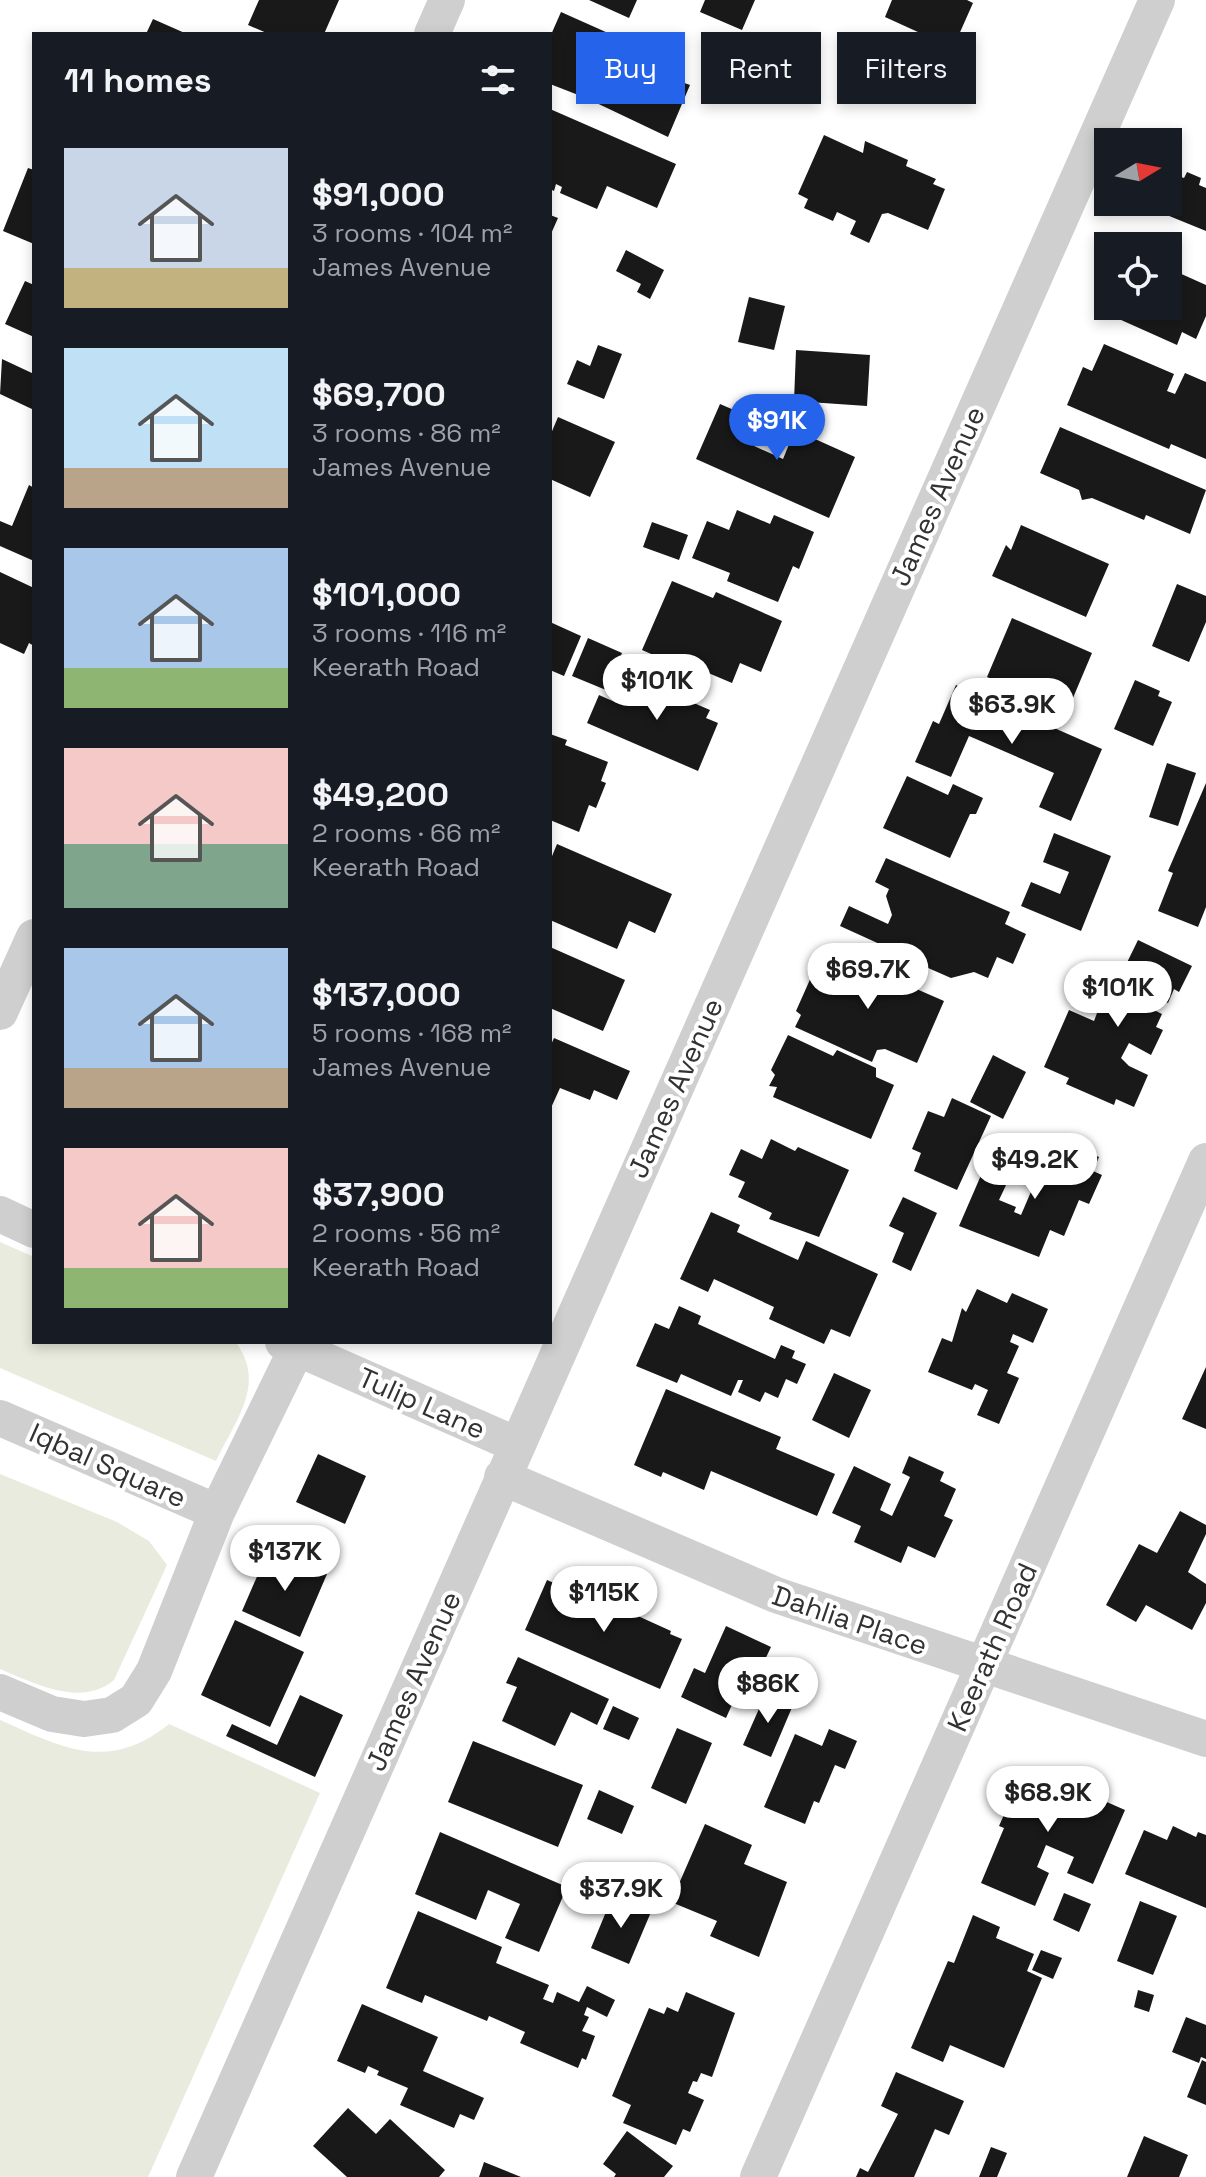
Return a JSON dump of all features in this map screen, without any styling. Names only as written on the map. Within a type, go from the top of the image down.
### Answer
[{"type":"street","points":[[433,32],[447,0]]},
{"type":"street","name":"James Avenue","points":[[194,2177],[1157,0]]},
{"type":"street","points":[[0,1012],[32,941]]},
{"type":"street","name":"Keerath Road","points":[[758,2177],[1206,1161]]},
{"type":"street","points":[[0,1214],[32,1229]]},
{"type":"street","name":"Tulip Lane","points":[[290,1345],[510,1461]]},
{"type":"street","name":"Iqbal Square","points":[[0,1692],[52,1714],[84,1719],[112,1715],[136,1700],[154,1671],[217,1512],[290,1345]]},
{"type":"street","name":"Iqbal Square","points":[[0,1418],[217,1512]]},
{"type":"street","name":"Dahlia Place","points":[[510,1461],[776,1595],[1206,1739]]},
{"type":"shaded area","points":[[0,1242],[32,1256],[32,1344],[237,1344],[249,1374],[239,1417],[216,1461],[0,1368]]},
{"type":"shaded area","points":[[0,1474],[117,1522],[149,1541],[167,1565],[114,1680],[101,1688],[72,1693],[42,1686],[0,1669]]},
{"type":"shaded area","points":[[0,1720],[65,1746],[105,1752],[147,1739],[169,1724],[320,1793],[148,2177],[0,2177]]},
{"type":"building","points":[[259,0],[339,0],[325,32],[264,32],[248,25]]},
{"type":"building","points":[[589,0],[637,0],[629,18]]},
{"type":"building","points":[[705,0],[755,0],[742,30],[700,12]]},
{"type":"building","points":[[892,0],[967,0],[973,3],[960,32],[918,32],[885,17]]},
{"type":"building","points":[[561,12],[606,32],[576,32],[576,94],[552,85],[552,32]]},
{"type":"building","points":[[153,19],[182,32],[147,32]]},
{"type":"building","points":[[599,104],[682,104],[668,137]]},
{"type":"building","points":[[552,110],[676,164],[657,208],[607,186],[597,209],[560,193],[562,187],[556,184],[554,191]]},
{"type":"building","points":[[824,135],[863,153],[865,141],[908,160],[906,166],[936,179],[933,184],[945,189],[928,230],[888,213],[882,214],[869,243],[850,234],[856,221],[837,212],[833,221],[804,208],[808,199],[798,194]]},
{"type":"building","points":[[28,168],[32,169],[32,243],[3,231]]},
{"type":"building","points":[[1187,172],[1201,178],[1199,185],[1206,188],[1206,231],[1169,216],[1182,216]]},
{"type":"building","points":[[552,216],[558,218],[552,232]]},
{"type":"building","points":[[626,250],[664,270],[650,299],[637,292],[641,284],[616,271]]},
{"type":"building","points":[[1182,274],[1206,285],[1206,316],[1196,339],[1182,332],[1177,345],[1121,320],[1182,320]]},
{"type":"building","points":[[25,281],[32,284],[32,336],[5,324]]},
{"type":"building","points":[[749,297],[785,306],[774,350],[738,342]]},
{"type":"building","points":[[1104,344],[1174,374],[1167,391],[1175,394],[1185,373],[1206,382],[1206,459],[1171,444],[1169,449],[1067,405],[1083,367],[1092,371]]},
{"type":"building","points":[[598,345],[622,354],[604,399],[567,384],[577,360],[590,366]]},
{"type":"building","points":[[796,350],[870,355],[867,406],[794,401]]},
{"type":"building","points":[[2,359],[32,373],[32,409],[0,394]]},
{"type":"building","points":[[720,404],[764,423],[754,446],[783,459],[795,430],[855,457],[829,518],[696,459]]},
{"type":"building","points":[[558,417],[615,442],[590,497],[552,480],[552,431]]},
{"type":"building","points":[[1060,427],[1206,490],[1190,534],[1146,515],[1144,520],[1092,498],[1082,500],[1079,490],[1040,473]]},
{"type":"building","points":[[29,485],[32,487],[32,560],[0,546],[0,521],[12,526]]},
{"type":"building","points":[[737,510],[770,524],[774,515],[814,532],[799,569],[793,566],[778,602],[727,581],[730,573],[692,558],[707,521],[729,530]]},
{"type":"building","points":[[652,522],[688,535],[679,560],[643,547]]},
{"type":"building","points":[[1021,525],[1109,564],[1086,617],[992,576],[1006,545],[1011,550]]},
{"type":"building","points":[[0,572],[32,587],[32,645],[29,643],[24,654],[0,643]]},
{"type":"building","points":[[672,581],[713,598],[716,592],[782,621],[761,672],[740,663],[732,683],[706,672],[706,678],[642,650]]},
{"type":"building","points":[[1177,584],[1206,596],[1206,622],[1189,662],[1152,646]]},
{"type":"building","points":[[1012,618],[1092,653],[1067,712],[987,677]]},
{"type":"building","points":[[552,623],[581,636],[564,676],[552,671]]},
{"type":"building","points":[[588,638],[622,653],[606,690],[572,676]]},
{"type":"building","points":[[629,675],[710,710],[706,718],[718,723],[698,771],[587,723],[599,695],[617,703]]},
{"type":"building","points":[[1135,680],[1160,691],[1158,696],[1172,702],[1153,746],[1114,729]]},
{"type":"building","points":[[956,685],[1102,749],[1071,821],[1039,807],[1054,773],[969,736],[951,777],[915,762],[933,721],[939,724]]},
{"type":"building","points":[[552,735],[567,740],[565,745],[608,762],[601,781],[606,783],[596,808],[589,805],[579,832],[552,821]]},
{"type":"building","points":[[1167,763],[1196,773],[1178,826],[1149,817]]},
{"type":"building","points":[[907,776],[948,795],[953,784],[983,798],[976,814],[970,814],[950,858],[883,828]]},
{"type":"building","points":[[1206,783],[1206,907],[1198,927],[1158,911],[1173,873],[1168,871]]},
{"type":"building","points":[[1054,833],[1111,856],[1081,931],[1021,906],[1031,882],[1060,894],[1069,872],[1043,862]]},
{"type":"building","points":[[557,844],[672,894],[655,933],[629,921],[617,949],[552,921],[552,856]]},
{"type":"building","points":[[886,858],[1010,912],[1005,924],[1026,934],[1013,964],[997,957],[988,978],[974,972],[951,978],[919,964],[922,958],[897,946],[895,951],[840,926],[849,906],[888,924],[892,915],[886,896],[889,889],[875,882]]},
{"type":"building","points":[[1138,940],[1192,966],[1179,992],[1174,989],[1168,1003],[1151,995],[1146,1006],[1162,1014],[1156,1027],[1163,1030],[1151,1055],[1129,1043],[1121,1058],[1129,1066],[1148,1075],[1134,1107],[1116,1099],[1114,1105],[1066,1084],[1069,1078],[1044,1067],[1069,1010],[1094,1021],[1099,1008],[1108,1011],[1120,984],[1118,981]]},
{"type":"building","points":[[552,948],[625,980],[603,1031],[552,1009]]},
{"type":"building","points":[[820,957],[867,978],[875,958],[909,974],[905,984],[944,1001],[917,1063],[885,1049],[877,1050],[872,1062],[795,1027],[801,1015],[796,1011]]},
{"type":"building","points":[[788,1035],[833,1056],[837,1050],[876,1068],[876,1077],[894,1085],[871,1139],[773,1097],[777,1087],[769,1086],[775,1075],[771,1070]]},
{"type":"building","points":[[554,1038],[630,1071],[617,1100],[594,1090],[590,1100],[560,1088],[552,1106]]},
{"type":"building","points":[[993,1055],[1026,1072],[1003,1119],[970,1102]]},
{"type":"building","points":[[952,1098],[991,1116],[957,1190],[914,1171],[921,1153],[912,1149],[928,1111],[944,1117]]},
{"type":"building","points":[[1054,1138],[1099,1157],[1093,1171],[1102,1175],[1089,1204],[1079,1200],[1064,1236],[1050,1230],[1039,1257],[959,1226],[982,1173],[1007,1183],[999,1200],[1016,1207],[1014,1212],[1021,1215]]},
{"type":"building","points":[[771,1139],[795,1151],[798,1147],[849,1170],[819,1237],[769,1219],[772,1213],[738,1197],[745,1182],[729,1175],[741,1149],[762,1159]]},
{"type":"building","points":[[903,1197],[937,1213],[911,1271],[892,1262],[904,1233],[889,1226]]},
{"type":"building","points":[[711,1212],[740,1225],[737,1232],[798,1260],[806,1241],[878,1274],[850,1337],[831,1329],[824,1344],[769,1319],[774,1307],[714,1279],[708,1292],[680,1279]]},
{"type":"building","points":[[977,1289],[1007,1303],[1012,1293],[1048,1309],[1033,1343],[1013,1334],[1010,1342],[1019,1346],[1007,1373],[1019,1378],[999,1424],[977,1415],[988,1390],[975,1384],[972,1390],[928,1372],[942,1338],[952,1342],[962,1308],[966,1312]]},
{"type":"building","points":[[679,1306],[701,1316],[698,1324],[775,1359],[781,1345],[795,1351],[792,1358],[806,1364],[797,1384],[786,1379],[778,1398],[765,1392],[760,1402],[738,1392],[743,1380],[738,1380],[731,1396],[681,1374],[677,1383],[636,1366],[655,1323],[669,1329]]},
{"type":"building","points":[[1206,1367],[1206,1429],[1182,1419]]},
{"type":"building","points":[[834,1373],[871,1390],[849,1438],[812,1420]]},
{"type":"building","points":[[666,1389],[781,1437],[776,1449],[835,1474],[817,1516],[711,1471],[704,1490],[663,1472],[661,1477],[634,1465]]},
{"type":"building","points":[[318,1454],[366,1476],[345,1524],[296,1502]]},
{"type":"building","points":[[909,1456],[944,1472],[940,1481],[956,1489],[944,1516],[953,1520],[935,1558],[908,1546],[901,1563],[854,1542],[861,1526],[832,1513],[854,1466],[891,1484],[880,1510],[892,1516],[910,1477],[902,1473]]},
{"type":"building","points":[[1180,1511],[1206,1525],[1206,1534],[1188,1572],[1206,1584],[1206,1603],[1192,1630],[1146,1605],[1136,1622],[1106,1605],[1139,1544],[1157,1553]]},
{"type":"building","points":[[269,1549],[327,1574],[300,1637],[242,1611]]},
{"type":"building","points":[[547,1580],[584,1596],[585,1592],[671,1631],[670,1634],[682,1639],[660,1689],[525,1630]]},
{"type":"building","points":[[235,1620],[304,1652],[270,1727],[201,1695]]},
{"type":"building","points":[[726,1626],[771,1647],[754,1683],[744,1678],[726,1718],[681,1697],[694,1668],[705,1673]]},
{"type":"building","points":[[518,1657],[609,1699],[597,1725],[571,1712],[555,1746],[502,1721],[517,1687],[506,1683]]},
{"type":"building","points":[[766,1693],[793,1705],[771,1757],[743,1745]]},
{"type":"building","points":[[300,1695],[343,1715],[315,1777],[226,1736],[232,1724],[277,1745]]},
{"type":"building","points":[[613,1706],[639,1718],[629,1740],[603,1729]]},
{"type":"building","points":[[677,1728],[712,1743],[686,1804],[651,1788]]},
{"type":"building","points":[[829,1729],[857,1741],[845,1769],[835,1765],[819,1803],[814,1801],[805,1824],[764,1807],[795,1734],[822,1746]]},
{"type":"building","points":[[473,1741],[583,1785],[558,1847],[448,1802]]},
{"type":"building","points":[[1025,1766],[1125,1810],[1093,1884],[1067,1873],[1074,1857],[1046,1845],[1037,1867],[1049,1873],[1035,1906],[981,1883],[1004,1828],[999,1826],[1007,1808],[997,1803],[1006,1781],[1016,1786]]},
{"type":"building","points":[[599,1790],[634,1806],[622,1834],[587,1819]]},
{"type":"building","points":[[705,1824],[752,1845],[744,1864],[787,1882],[759,1957],[710,1936],[717,1921],[671,1902]]},
{"type":"building","points":[[1173,1826],[1196,1837],[1198,1832],[1206,1835],[1206,1908],[1125,1874],[1144,1830],[1167,1840]]},
{"type":"building","points":[[440,1832],[567,1887],[539,1952],[505,1938],[520,1904],[488,1890],[476,1920],[415,1894]]},
{"type":"building","points":[[1064,1893],[1091,1904],[1079,1932],[1053,1920]]},
{"type":"building","points":[[613,1895],[651,1912],[629,1964],[591,1948]]},
{"type":"building","points":[[1140,1901],[1177,1916],[1153,1975],[1117,1961]]},
{"type":"building","points":[[418,1911],[502,1947],[496,1963],[549,1985],[543,1999],[553,2003],[557,1992],[579,2002],[587,1986],[615,2000],[607,2017],[587,2007],[584,2015],[589,2017],[582,2031],[595,2036],[586,2060],[582,2058],[578,2068],[520,2043],[525,2032],[489,2016],[487,2021],[425,1995],[422,2003],[386,1988]]},
{"type":"building","points":[[973,1915],[1000,1927],[996,1938],[1034,1954],[1027,1971],[1042,1978],[1004,2068],[950,2045],[943,2062],[911,2048],[948,1961],[954,1963]]},
{"type":"building","points":[[1041,1950],[1062,1958],[1053,1979],[1032,1970]]},
{"type":"building","points":[[1138,1990],[1154,1995],[1149,2012],[1134,2007]]},
{"type":"building","points":[[686,1992],[735,2013],[712,2077],[701,2073],[697,2082],[693,2081],[688,2093],[704,2100],[690,2132],[683,2129],[676,2145],[623,2123],[631,2105],[612,2096],[649,2008],[664,2014],[667,2007],[678,2012]]},
{"type":"building","points":[[362,2004],[438,2037],[423,2071],[484,2098],[474,2120],[460,2114],[454,2128],[400,2105],[408,2088],[377,2075],[379,2071],[368,2066],[365,2073],[337,2061]]},
{"type":"building","points":[[1186,2017],[1206,2025],[1206,2059],[1201,2057],[1199,2063],[1172,2052]]},
{"type":"building","points":[[1202,2060],[1206,2062],[1206,2105],[1187,2097]]},
{"type":"building","points":[[896,2072],[964,2101],[949,2135],[935,2129],[914,2177],[856,2177],[860,2168],[868,2172],[898,2114],[881,2106]]},
{"type":"building","points":[[348,2108],[376,2134],[390,2119],[445,2170],[439,2177],[347,2177],[313,2146]]},
{"type":"building","points":[[627,2131],[673,2166],[664,2177],[614,2177],[616,2174],[603,2164]]},
{"type":"building","points":[[1144,2136],[1188,2155],[1179,2177],[1127,2177]]},
{"type":"building","points":[[991,2147],[1007,2153],[997,2177],[979,2177]]},
{"type":"building","points":[[484,2162],[521,2177],[479,2177]]}]
